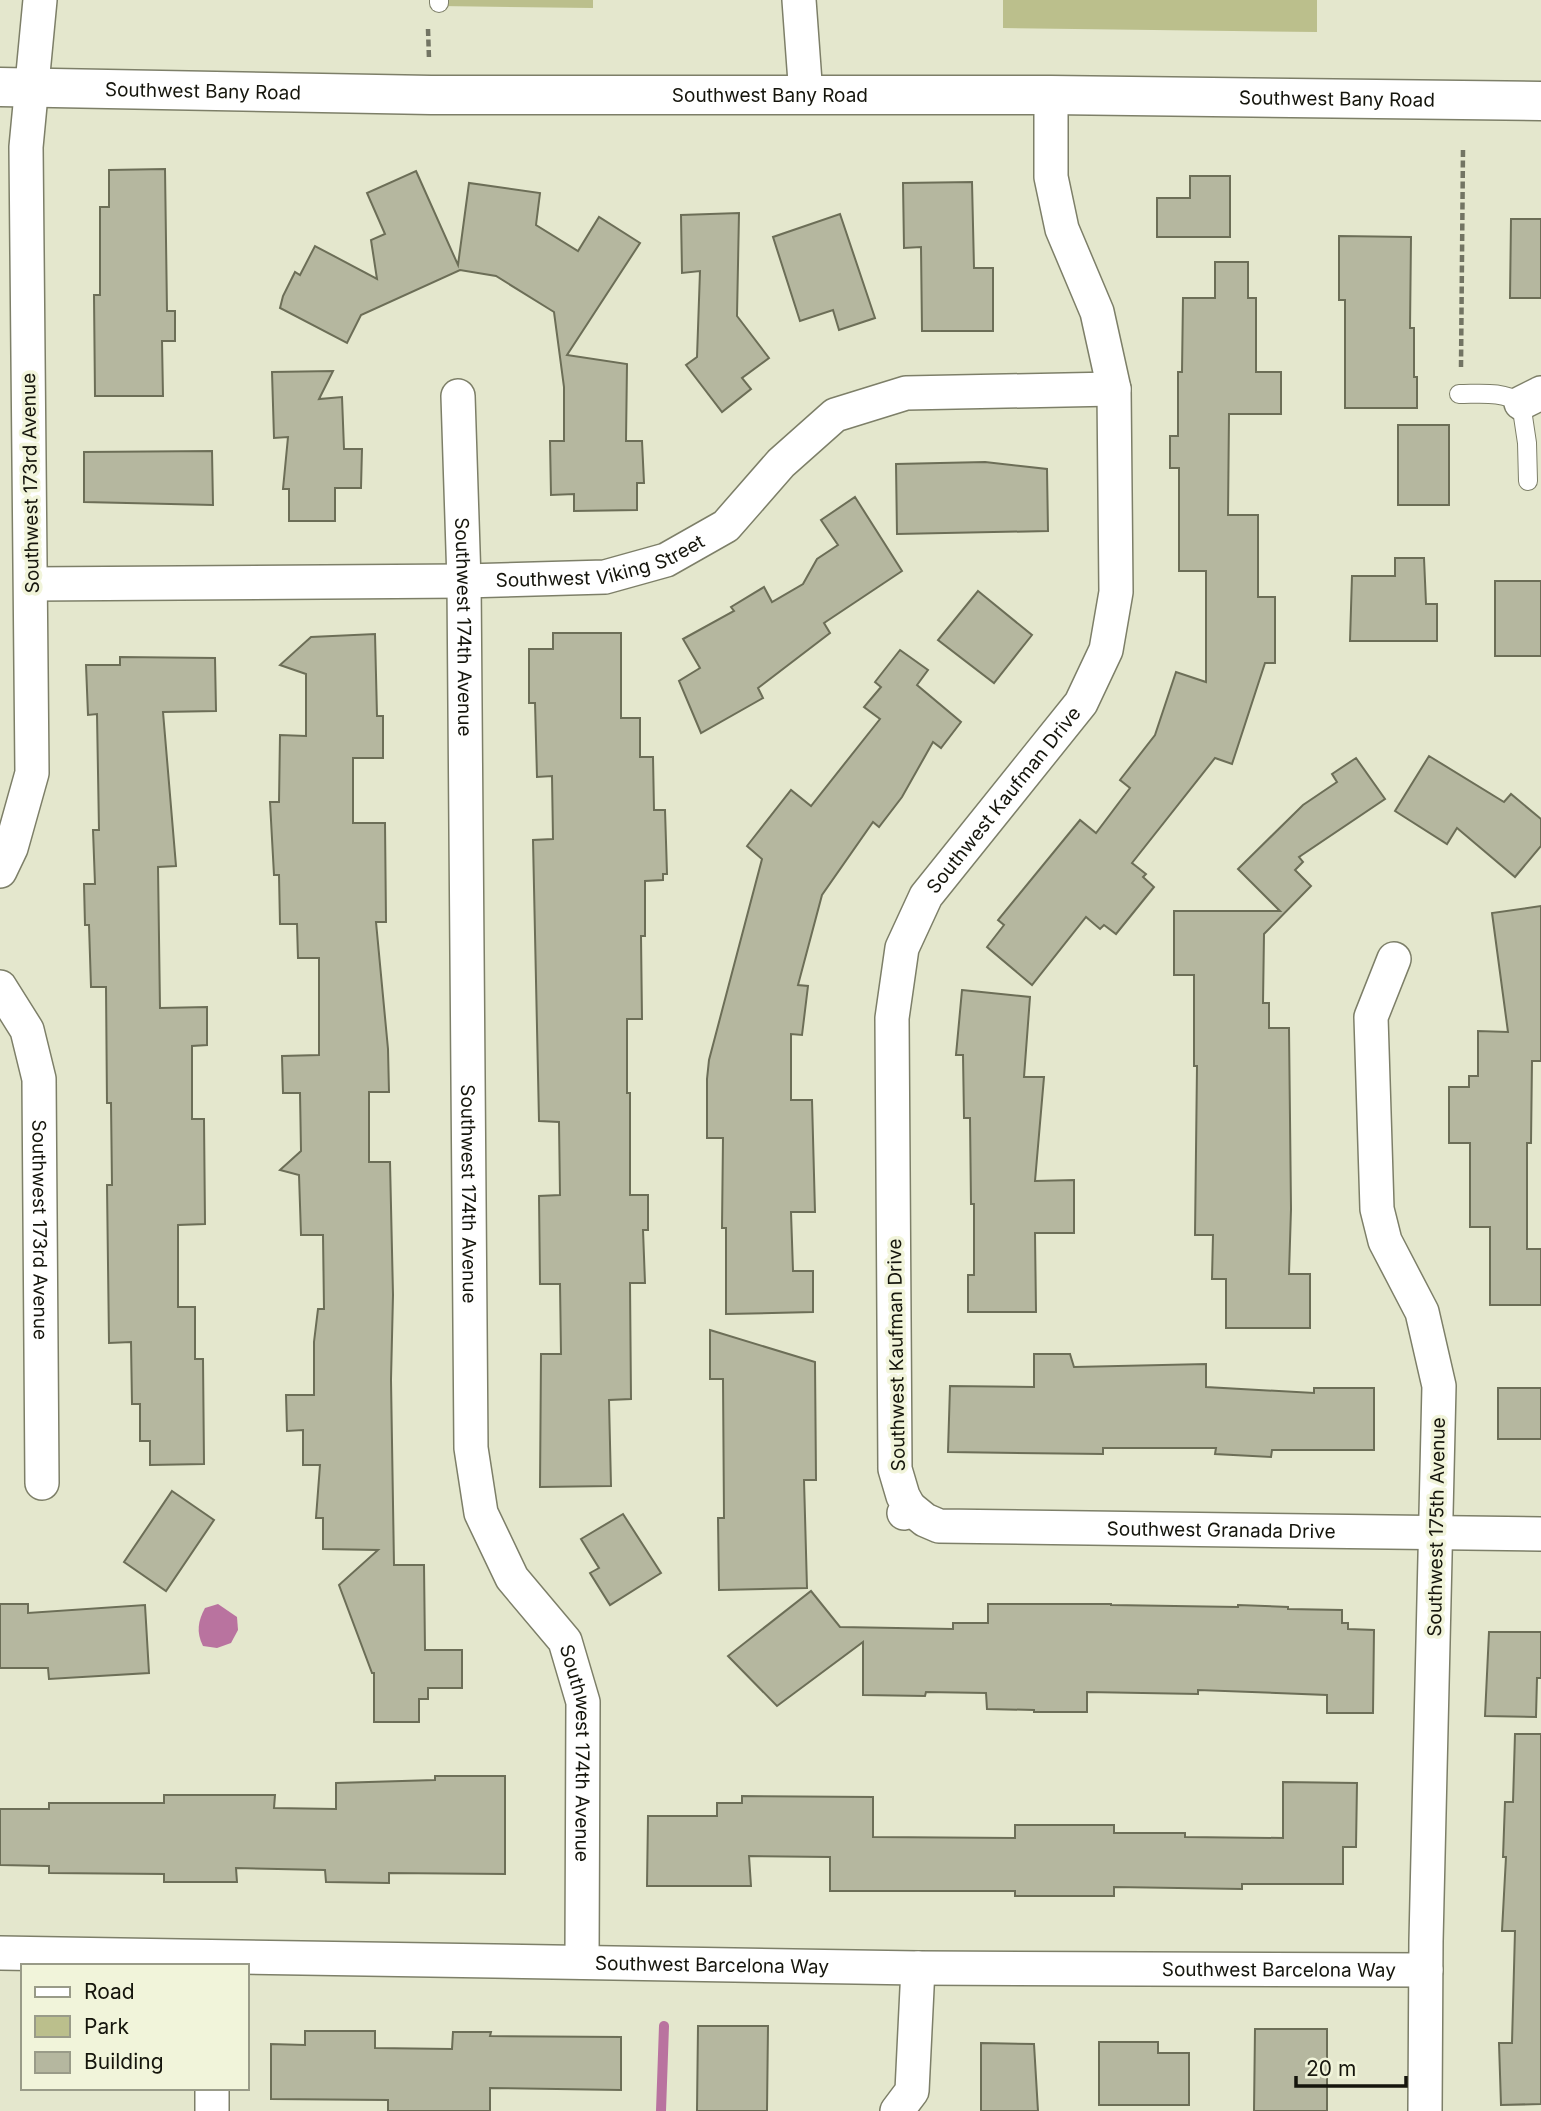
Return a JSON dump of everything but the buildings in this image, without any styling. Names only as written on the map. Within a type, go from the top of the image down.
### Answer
[{"type":"street","name":"Southwest 173rd Avenue","points":[[0,871],[11,848],[32,773],[26,147],[16,88],[37,45],[40,0]]},
{"type":"street","points":[[799,0],[806,96]]},
{"type":"street","name":"Southwest Bany Road","points":[[16,88],[431,95],[1051,94],[1541,101]]},
{"type":"street","name":"Southwest Kaufman Drive","points":[[907,1510],[895,1469],[892,1018],[902,948],[926,896],[1081,704],[1106,650],[1116,592],[1114,389],[1097,312],[1062,229],[1051,177],[1051,94]]},
{"type":"street","name":"Southwest Viking Street","points":[[31,584],[464,581],[605,577],[666,560],[726,526],[780,463],[835,415],[906,393],[1114,389]]},
{"type":"street","name":"Southwest 174th Avenue","points":[[458,396],[464,581],[471,1448],[481,1513],[512,1578],[565,1641],[583,1702],[582,1962]]},
{"type":"street","name":"Southwest 175th Avenue","points":[[1394,959],[1371,1017],[1377,1209],[1385,1241],[1422,1312],[1439,1386],[1425,2111]]},
{"type":"street","name":"Southwest 173rd Avenue","points":[[0,987],[27,1030],[39,1079],[42,1483]]},
{"type":"street","name":"Southwest Granada Drive","points":[[907,1510],[939,1526],[1541,1534]]},
{"type":"street","name":"Southwest Barcelona Way","points":[[0,1953],[214,1961],[1426,1970]]},
{"type":"street","points":[[897,2111],[912,2091],[918,1968]]},
{"type":"street","points":[[212,2090],[212,2111]]},
{"type":"lane","points":[[1460,394],[1501,394],[1531,398],[1534,455],[1528,481]]},
{"type":"path","points":[[428,23],[431,95]]},
{"type":"path","points":[[1461,368],[1463,149]]},
{"type":"green space","points":[[439,0],[593,0],[593,8],[439,6]]},
{"type":"green space","points":[[1003,0],[1317,0],[1317,32],[1003,28]]},
{"type":"shaded area","points":[[218,1604],[237,1617],[238,1630],[231,1643],[217,1648],[203,1646],[199,1631],[201,1617],[205,1608]]},
{"type":"waterway","points":[[661,2111],[664,2026]]}]
